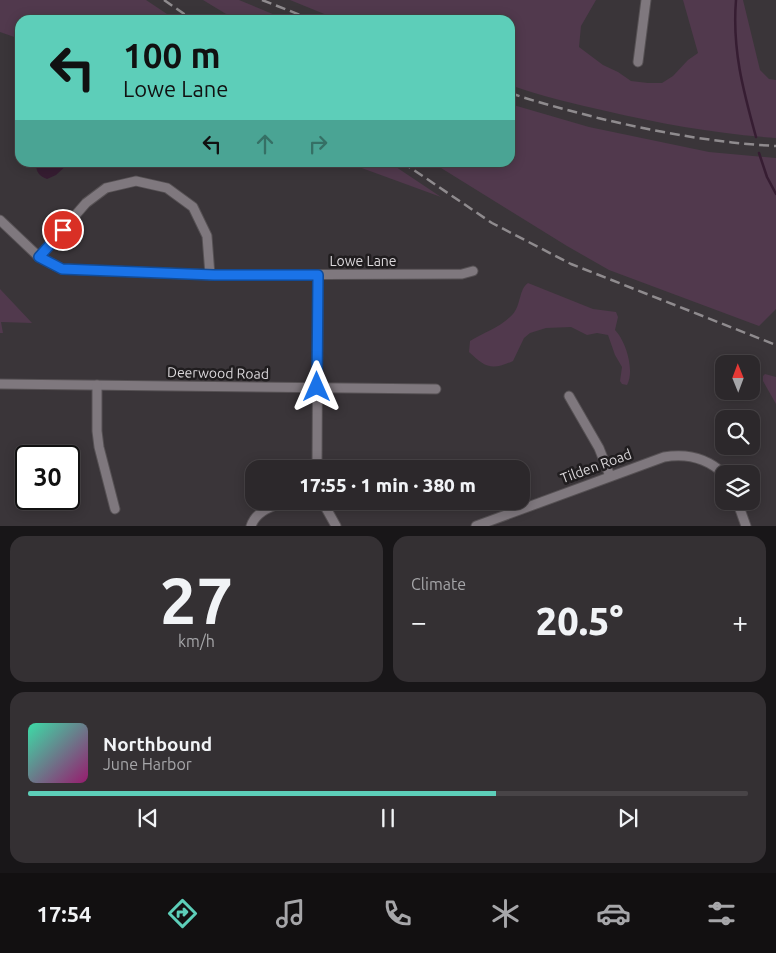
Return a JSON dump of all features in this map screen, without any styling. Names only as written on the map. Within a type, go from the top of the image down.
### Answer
[{"type":"street","points":[[638,62],[646,0]]},
{"type":"street","points":[[39,257],[86,203],[106,188],[136,181],[167,188],[193,207],[207,236],[210,275]]},
{"type":"street","name":"Lowe Lane","points":[[0,220],[39,257],[62,269],[210,275],[462,274],[473,271]]},
{"type":"street","points":[[317,460],[318,275]]},
{"type":"street","name":"Deerwood Road","points":[[0,384],[436,389]]},
{"type":"street","points":[[97,385],[99,447],[115,508]]},
{"type":"street","points":[[569,396],[599,448],[610,476]]},
{"type":"street","name":"Tilden Road","points":[[476,526],[657,458],[677,454],[688,455],[715,466]]},
{"type":"street","points":[[251,526],[253,519],[266,510]]},
{"type":"street","points":[[327,510],[336,526]]},
{"type":"street","points":[[741,510],[746,526]]},
{"type":"shaded area","points":[[0,0],[146,0],[168,15],[15,15],[15,37],[0,32]]},
{"type":"shaded area","points":[[203,0],[239,0],[275,15],[228,15]]},
{"type":"shaded area","points":[[290,0],[596,0],[581,26],[579,47],[603,65],[631,81],[662,83],[673,76],[688,60],[698,53],[683,0],[743,0],[760,70],[769,79],[776,80],[776,138],[711,131],[648,120],[570,103],[515,87],[515,15],[327,15]]},
{"type":"shaded area","points":[[515,105],[589,127],[709,152],[776,158],[776,309],[759,326],[609,270],[439,167],[515,167]]},
{"type":"shaded area","points":[[37,167],[65,167],[56,175],[47,179],[38,173]]},
{"type":"shaded area","points":[[359,167],[396,167],[441,197]]},
{"type":"shaded area","points":[[528,283],[593,309],[616,312],[618,317],[615,330],[623,341],[630,364],[627,385],[622,384],[620,381],[622,367],[615,355],[608,335],[597,333],[587,335],[571,327],[546,328],[530,333],[524,338],[513,361],[499,366],[494,367],[484,364],[469,352],[470,341],[498,326],[513,314],[523,289]]},
{"type":"shaded area","points":[[0,289],[32,323],[1,322],[3,333],[0,333]]},
{"type":"shaded area","points":[[765,374],[776,377],[776,404],[763,381]]},
{"type":"waterway","points":[[736,0],[737,52],[743,86],[756,137]]},
{"type":"waterway","points":[[759,153],[767,177],[776,194]]},
{"type":"railway","points":[[164,0],[186,15]]},
{"type":"railway","points":[[262,0],[300,15]]},
{"type":"railway","points":[[515,95],[598,118],[642,128],[709,140],[776,146]]},
{"type":"railway","points":[[409,167],[492,223],[571,264],[776,345]]},
{"type":"route","points":[[63,230],[39,257],[62,269],[214,275],[318,275],[317,387]]}]
